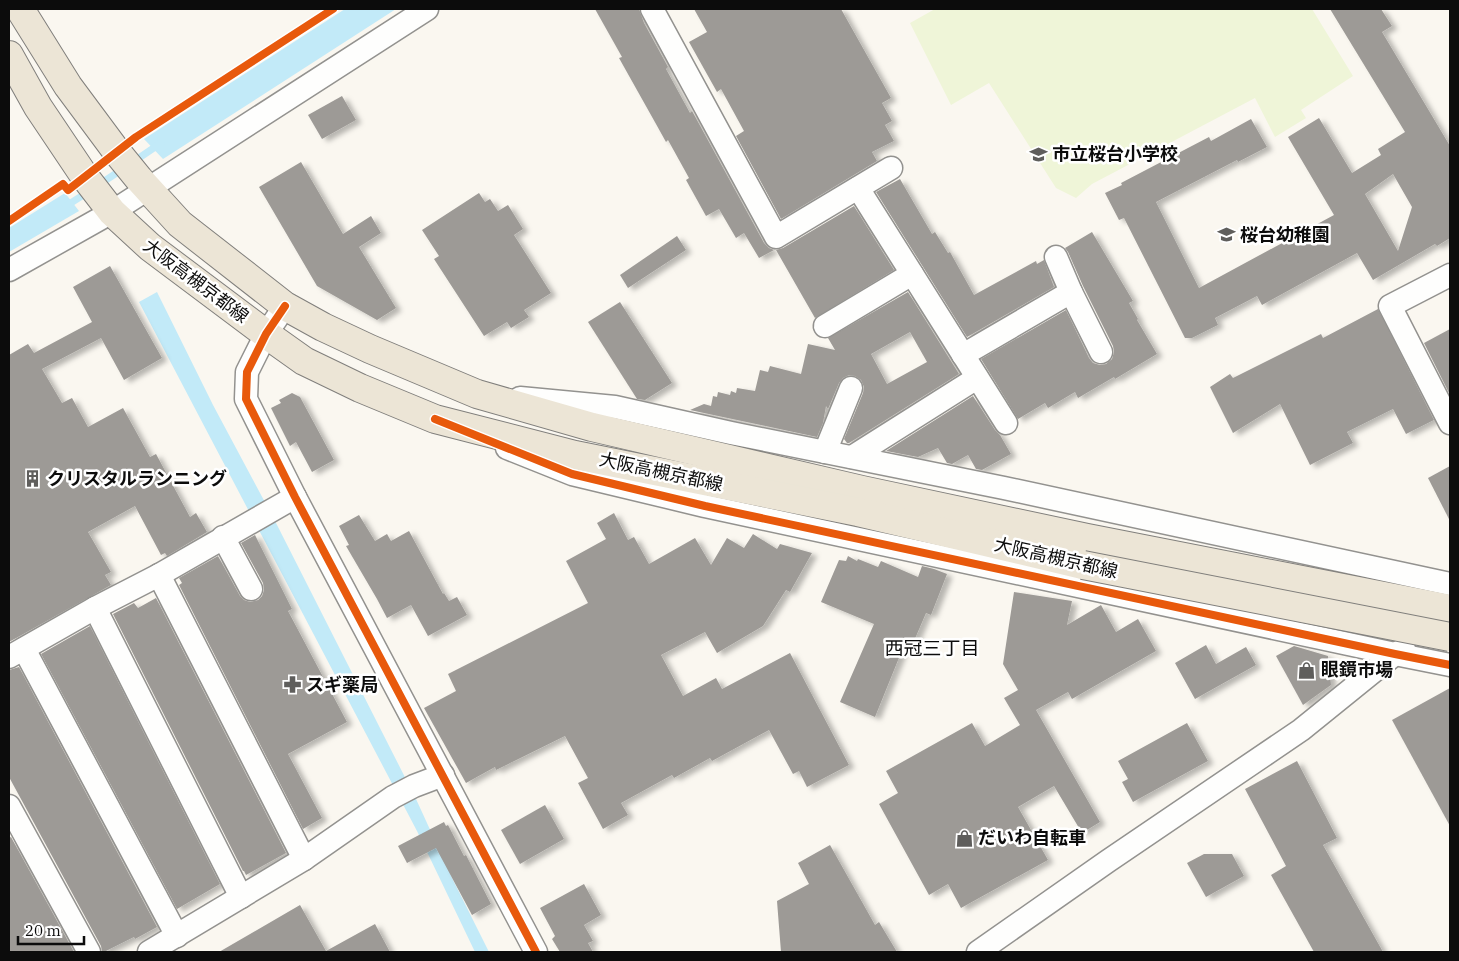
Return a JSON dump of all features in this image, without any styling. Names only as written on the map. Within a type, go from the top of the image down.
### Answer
[{"type":"main road","name":"大阪高槻京都線","points":[[20,9],[68,86],[117,152],[180,224],[285,306],[323,328],[477,394],[592,428],[872,492],[1087,538],[1450,610]]},
{"type":"main road","name":"大阪高槻京都線","points":[[9,55],[38,107],[83,173],[108,207],[150,247],[304,361],[360,388],[435,419],[575,454],[858,512],[1083,565],[1450,637]]},
{"type":"street","points":[[9,270],[427,9]]},
{"type":"street","points":[[652,9],[776,237],[892,168]]},
{"type":"street","points":[[858,188],[1006,423]]},
{"type":"street","points":[[1056,257],[1101,352]]},
{"type":"street","points":[[825,326],[912,274]]},
{"type":"street","points":[[1450,275],[1390,306],[1450,423]]},
{"type":"street","points":[[963,355],[1071,292]]},
{"type":"street","points":[[285,306],[266,334],[247,372],[246,399],[295,497],[536,952]]},
{"type":"street","points":[[852,458],[978,378]]},
{"type":"street","points":[[825,452],[851,388]]},
{"type":"street","points":[[477,394],[615,407],[1450,584]]},
{"type":"street","points":[[435,419],[572,474],[705,506],[1450,665]]},
{"type":"street","points":[[177,936],[16,653],[95,608],[159,575],[295,497]]},
{"type":"street","points":[[223,537],[251,589]]},
{"type":"street","points":[[159,575],[304,859]]},
{"type":"street","points":[[95,608],[241,897]]},
{"type":"street","points":[[978,952],[1301,730],[1395,654],[1450,622]]},
{"type":"street","points":[[149,952],[304,859],[393,797],[414,786],[443,775]]},
{"type":"street","points":[[9,806],[89,952]]},
{"type":"green space","points":[[935,9],[1312,9],[1353,76],[1301,110],[1306,118],[1275,137],[1255,98],[1092,184],[1076,198],[1056,188],[989,83],[951,105],[910,23]]},
{"type":"water","points":[[345,9],[396,9],[163,159],[144,139]]},
{"type":"water","points":[[65,193],[79,211],[9,252],[9,228]]},
{"type":"water","points":[[157,292],[213,405],[275,521],[416,799],[489,952],[475,952],[417,831],[139,302]]},
{"type":"building","points":[[595,9],[639,9],[644,23],[668,67],[666,69],[690,113],[692,111],[764,243],[774,250],[759,258],[744,233],[736,238],[719,209],[706,216],[686,180],[689,178],[668,140],[666,142],[619,58],[622,57]]},
{"type":"building","points":[[694,9],[841,9],[891,98],[882,103],[892,121],[885,125],[894,141],[872,152],[877,161],[781,219],[736,136],[744,131],[721,89],[717,92],[689,42],[707,32]]},
{"type":"building","points":[[1330,9],[1381,9],[1392,26],[1382,32],[1450,146],[1450,238],[1437,246],[1435,244],[1373,280],[1357,253],[1262,305],[1257,296],[1215,318],[1218,325],[1192,338],[1185,338],[1124,218],[1119,220],[1105,193],[1209,137],[1211,141],[1251,119],[1267,147],[1238,162],[1237,160],[1156,202],[1199,288],[1334,215],[1288,137],[1319,118],[1352,173],[1381,155],[1378,149],[1405,132]],"holes":[[[1393,174],[1412,207],[1398,251],[1365,194]]]},
{"type":"building","points":[[342,96],[356,120],[322,139],[308,115]]},
{"type":"building","points":[[301,162],[343,234],[371,216],[381,233],[359,247],[396,308],[377,320],[317,286],[259,187]]},
{"type":"building","points":[[900,179],[932,234],[935,232],[948,253],[950,252],[974,295],[1036,261],[1037,264],[1044,260],[1054,287],[967,337],[876,192]]},
{"type":"building","points":[[479,193],[485,202],[490,199],[498,211],[508,205],[523,229],[514,235],[551,293],[524,310],[529,317],[511,328],[507,322],[484,336],[434,259],[439,256],[422,230]]},
{"type":"building","points":[[854,206],[894,270],[815,318],[776,250],[783,248]]},
{"type":"building","points":[[1092,232],[1133,301],[1129,303],[1157,354],[1078,398],[1075,392],[1048,408],[1045,403],[1018,419],[981,359],[1066,310],[1093,363],[1106,364],[1112,359],[1113,346],[1065,248]]},
{"type":"building","points":[[677,236],[686,250],[628,288],[620,275]]},
{"type":"building","points":[[110,266],[162,358],[124,380],[101,338],[42,369],[62,403],[72,398],[88,427],[123,408],[150,457],[156,454],[190,517],[196,513],[207,532],[167,556],[165,553],[161,555],[135,506],[88,532],[111,572],[105,575],[111,585],[9,642],[9,355],[28,344],[34,353],[92,322],[73,287]]},
{"type":"building","points":[[908,292],[959,374],[849,443],[844,439],[864,387],[861,380],[855,376],[849,375],[839,383],[828,409],[826,406],[823,423],[817,437],[690,410],[704,404],[711,406],[713,396],[717,397],[718,392],[730,395],[731,391],[736,393],[737,388],[755,391],[760,370],[768,372],[770,366],[801,374],[808,344],[835,350],[828,338]],"holes":[[[910,332],[927,362],[887,384],[871,354]]]},
{"type":"building","points":[[620,302],[672,383],[645,400],[637,399],[588,322]]},
{"type":"building","points":[[1378,309],[1434,420],[1406,434],[1393,409],[1347,432],[1353,443],[1310,465],[1280,404],[1233,433],[1210,387],[1230,374],[1233,378],[1321,334],[1323,338]]},
{"type":"building","points":[[1450,329],[1450,395],[1424,343]]},
{"type":"building","points":[[292,393],[300,397],[334,460],[312,472],[296,442],[290,446],[271,408],[281,403],[279,400]]},
{"type":"building","points":[[973,396],[1011,454],[982,470],[976,469],[968,455],[952,464],[947,463],[938,448],[918,457],[886,451]]},
{"type":"building","points":[[1450,466],[1450,521],[1428,478]]},
{"type":"building","points":[[614,513],[628,540],[634,537],[649,564],[695,538],[711,565],[727,538],[744,548],[753,534],[777,549],[780,544],[812,553],[790,592],[786,590],[763,626],[717,653],[705,632],[661,655],[683,696],[716,678],[722,689],[790,653],[849,765],[807,787],[799,771],[793,774],[769,730],[712,761],[710,758],[674,778],[672,775],[621,803],[628,815],[603,829],[578,783],[588,778],[565,736],[496,770],[495,767],[466,783],[424,708],[456,691],[448,674],[588,603],[566,561],[606,539],[597,523]]},
{"type":"building","points":[[359,515],[375,541],[387,534],[391,541],[409,531],[443,594],[449,601],[457,597],[467,615],[428,636],[411,605],[387,618],[346,546],[349,545],[339,526]]},
{"type":"building","points":[[255,535],[292,609],[288,611],[347,722],[288,754],[322,818],[303,829],[179,585],[182,583],[179,578],[218,556],[240,596],[250,602],[258,600],[264,590],[263,583],[241,543]]},
{"type":"building","points":[[848,556],[857,561],[858,559],[878,567],[881,561],[918,577],[922,566],[947,574],[931,615],[926,613],[914,641],[907,638],[875,717],[840,702],[874,624],[821,602],[839,560],[846,561]]},
{"type":"building","points":[[1014,592],[1072,601],[1067,625],[1101,605],[1116,632],[1138,619],[1156,651],[1072,699],[1068,692],[1036,710],[1100,822],[1082,833],[1054,786],[1018,807],[1048,860],[961,908],[948,884],[929,895],[879,804],[898,793],[886,771],[972,723],[985,746],[1020,725],[1004,698],[1018,690],[1003,664]]},
{"type":"building","points":[[156,598],[286,853],[246,875],[113,614],[134,603],[138,608]]},
{"type":"building","points":[[90,626],[220,884],[177,909],[41,654]]},
{"type":"building","points":[[1206,645],[1216,664],[1246,647],[1256,665],[1195,699],[1175,663]]},
{"type":"building","name":"眼鏡市場","points":[[1294,646],[1328,656],[1331,685],[1303,705],[1276,656]]},
{"type":"building","points":[[19,667],[157,927],[104,952],[102,952],[101,946],[9,777],[9,670]]},
{"type":"building","points":[[1450,688],[1450,826],[1392,720]]},
{"type":"building","points":[[1187,723],[1208,761],[1133,802],[1122,782],[1128,779],[1118,761]]},
{"type":"building","points":[[1297,761],[1337,838],[1323,845],[1383,952],[1314,952],[1271,875],[1286,866],[1245,789]]},
{"type":"building","points":[[545,805],[564,839],[520,864],[501,830]]},
{"type":"building","points":[[444,822],[446,826],[448,825],[464,856],[466,855],[491,904],[472,915],[436,848],[407,863],[398,846]]},
{"type":"building","points":[[11,837],[74,952],[9,952],[9,838]]},
{"type":"building","points":[[830,845],[875,925],[879,922],[897,952],[781,952],[777,901],[809,884],[798,863]]},
{"type":"building","points":[[1204,854],[1232,854],[1244,876],[1206,897],[1187,863]]},
{"type":"building","points":[[584,884],[601,915],[584,925],[593,941],[588,943],[593,952],[560,952],[552,939],[555,936],[540,908]]},
{"type":"building","points":[[300,905],[326,951],[375,924],[390,952],[219,952]]},
{"type":"waterway","points":[[133,162],[161,143]]},
{"type":"waterway","points":[[97,186],[124,168]]},
{"type":"waterway","points":[[66,206],[88,192]]},
{"type":"cycle path","points":[[9,221],[63,184],[68,190],[136,137],[333,9]]},
{"type":"cycle path","points":[[285,306],[266,334],[247,372],[246,399],[295,497],[536,952]]},
{"type":"cycle path","points":[[435,419],[572,474],[705,506],[1450,665]]},
{"type":"place","name":"市立桜台小学校","points":[[1038,154]]},
{"type":"place","name":"桜台幼稚園","points":[[1226,235]]},
{"type":"place","name":"クリスタルランニング","points":[[33,479]]},
{"type":"place","name":"眼鏡市場","points":[[1307,670]]},
{"type":"place","name":"スギ薬局","points":[[292,685]]},
{"type":"place","name":"だいわ自転車","points":[[964,838]]},
{"type":"district","name":"西冠三丁目","points":[[932,648]]}]
